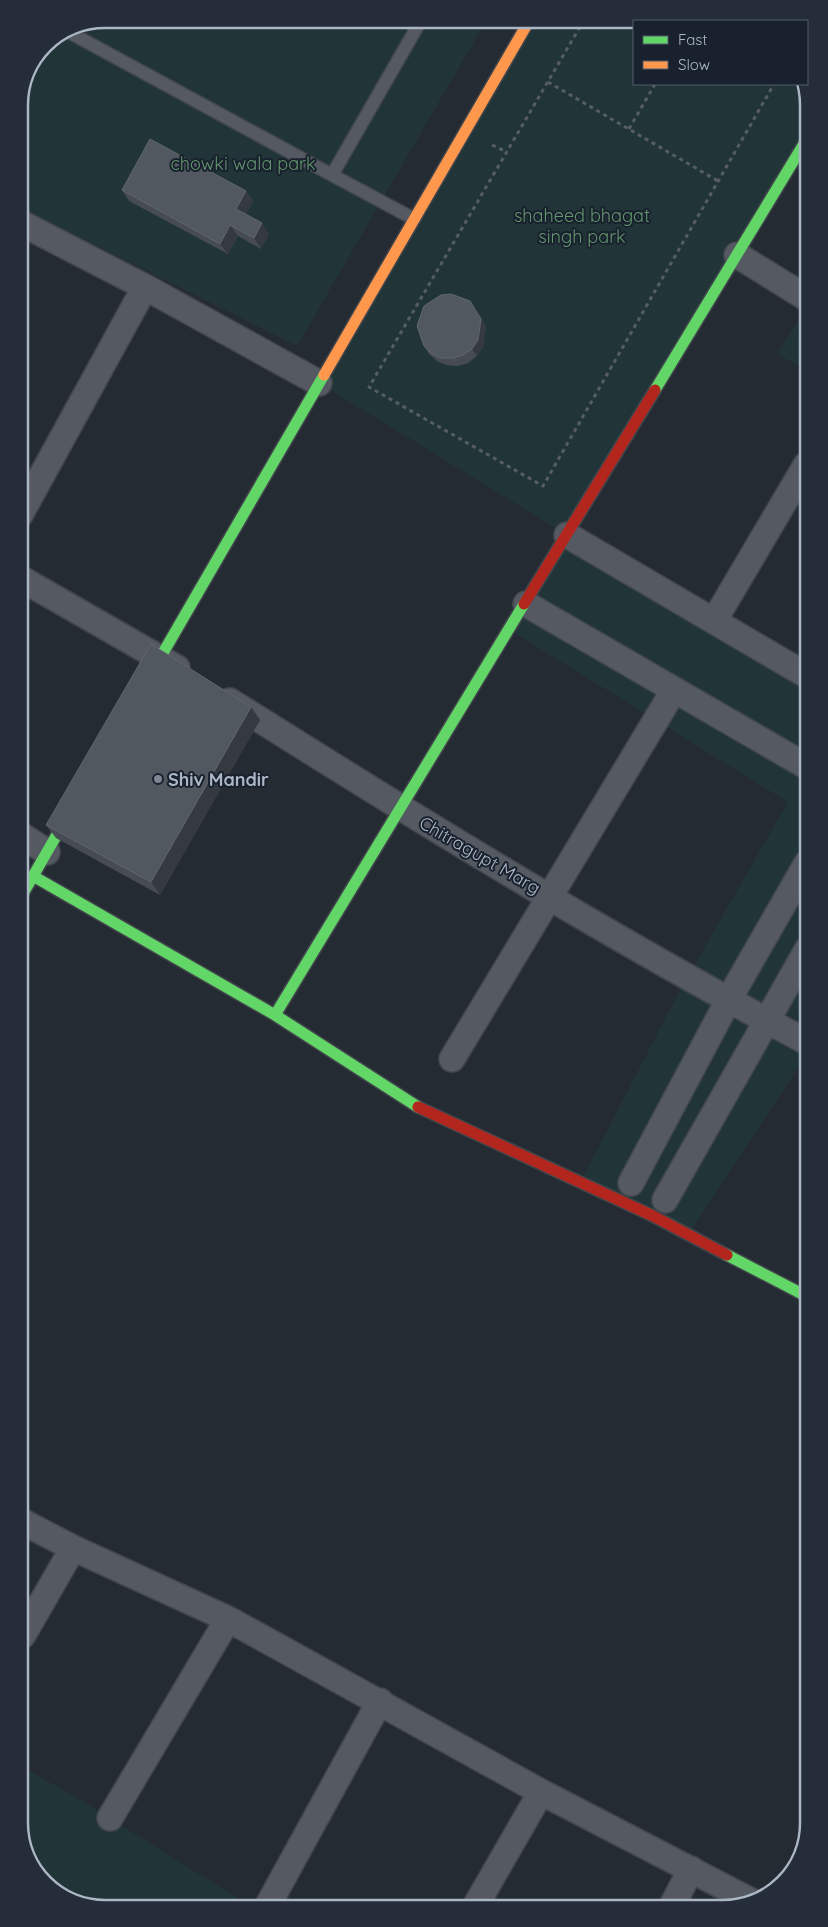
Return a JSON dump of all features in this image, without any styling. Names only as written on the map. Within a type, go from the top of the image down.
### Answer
[{"type":"street","points":[[140,692],[525,28]]},
{"type":"street","points":[[275,1015],[402,809],[800,150]]},
{"type":"street","points":[[28,227],[145,287],[319,383]]},
{"type":"street","points":[[736,255],[800,294]]},
{"type":"street","points":[[28,501],[145,287]]},
{"type":"street","points":[[714,621],[800,474]]},
{"type":"street","points":[[568,535],[800,671]]},
{"type":"street","name":"Chitragupt Marg","points":[[28,583],[160,657],[402,809],[800,1038]]},
{"type":"street","points":[[526,604],[800,763]]},
{"type":"street","points":[[452,1059],[674,690]]},
{"type":"street","points":[[28,885],[80,795]]},
{"type":"street","points":[[28,840],[47,852]]},
{"type":"street","points":[[631,1183],[729,999],[800,875]]},
{"type":"street","points":[[33,876],[275,1015],[424,1111],[651,1216],[800,1293]]},
{"type":"street","points":[[665,1200],[800,962]]},
{"type":"street","points":[[28,1525],[73,1548],[228,1619],[380,1701],[541,1792],[743,1896]]},
{"type":"street","points":[[28,1626],[73,1548]]},
{"type":"street","points":[[110,1818],[228,1619]]},
{"type":"street","points":[[271,1899],[380,1701]]},
{"type":"street","points":[[480,1900],[541,1792]]},
{"type":"street","points":[[675,1900],[691,1869]]},
{"type":"lane","points":[[332,175],[417,28]]},
{"type":"lane","points":[[73,34],[414,219]]},
{"type":"path","points":[[579,28],[369,387],[543,486],[773,85]]},
{"type":"path","points":[[548,82],[718,181]]},
{"type":"path","points":[[629,130],[654,85]]},
{"type":"green space","name":"chowki wala park","points":[[105,28],[482,28],[297,346],[28,212],[28,100],[30,85],[33,75],[50,50],[75,33]]},
{"type":"green space","name":"shaheed bhagat singh park","points":[[526,28],[633,28],[633,85],[797,85],[800,95],[800,149],[568,535],[800,682],[800,1065],[688,1235],[580,1183],[679,992],[788,802],[510,630],[567,535],[319,383]]},
{"type":"green space","points":[[800,319],[800,366],[777,354]]},
{"type":"green space","points":[[28,1770],[84,1802],[240,1899],[100,1899],[75,1894],[58,1884],[38,1861],[29,1837]]},
{"type":"building","points":[[150,139],[246,191],[236,209],[262,223],[254,238],[230,225],[220,244],[122,190]]},
{"type":"building","points":[[451,294],[470,301],[481,319],[478,340],[472,349],[463,355],[453,358],[441,358],[432,354],[424,346],[417,326],[424,306],[441,295]]},
{"type":"building","name":"Shiv Mandir","points":[[151,644],[251,707],[151,882],[46,825]]},
{"type":"traffic: fast","points":[[655,390],[800,150]]},
{"type":"traffic: fast","points":[[145,684],[324,375]]},
{"type":"traffic: fast","points":[[275,1015],[524,604]]},
{"type":"traffic: fast","points":[[28,885],[74,805]]},
{"type":"traffic: fast","points":[[33,876],[275,1015],[418,1107]]},
{"type":"traffic: fast","points":[[727,1255],[800,1293]]},
{"type":"traffic: slow","points":[[324,375],[525,28]]},
{"type":"traffic: jam","points":[[524,604],[655,390]]},
{"type":"traffic: jam","points":[[418,1107],[651,1215],[727,1255]]},
{"type":"place","name":"Shiv Mandir","points":[[158,779]]}]
